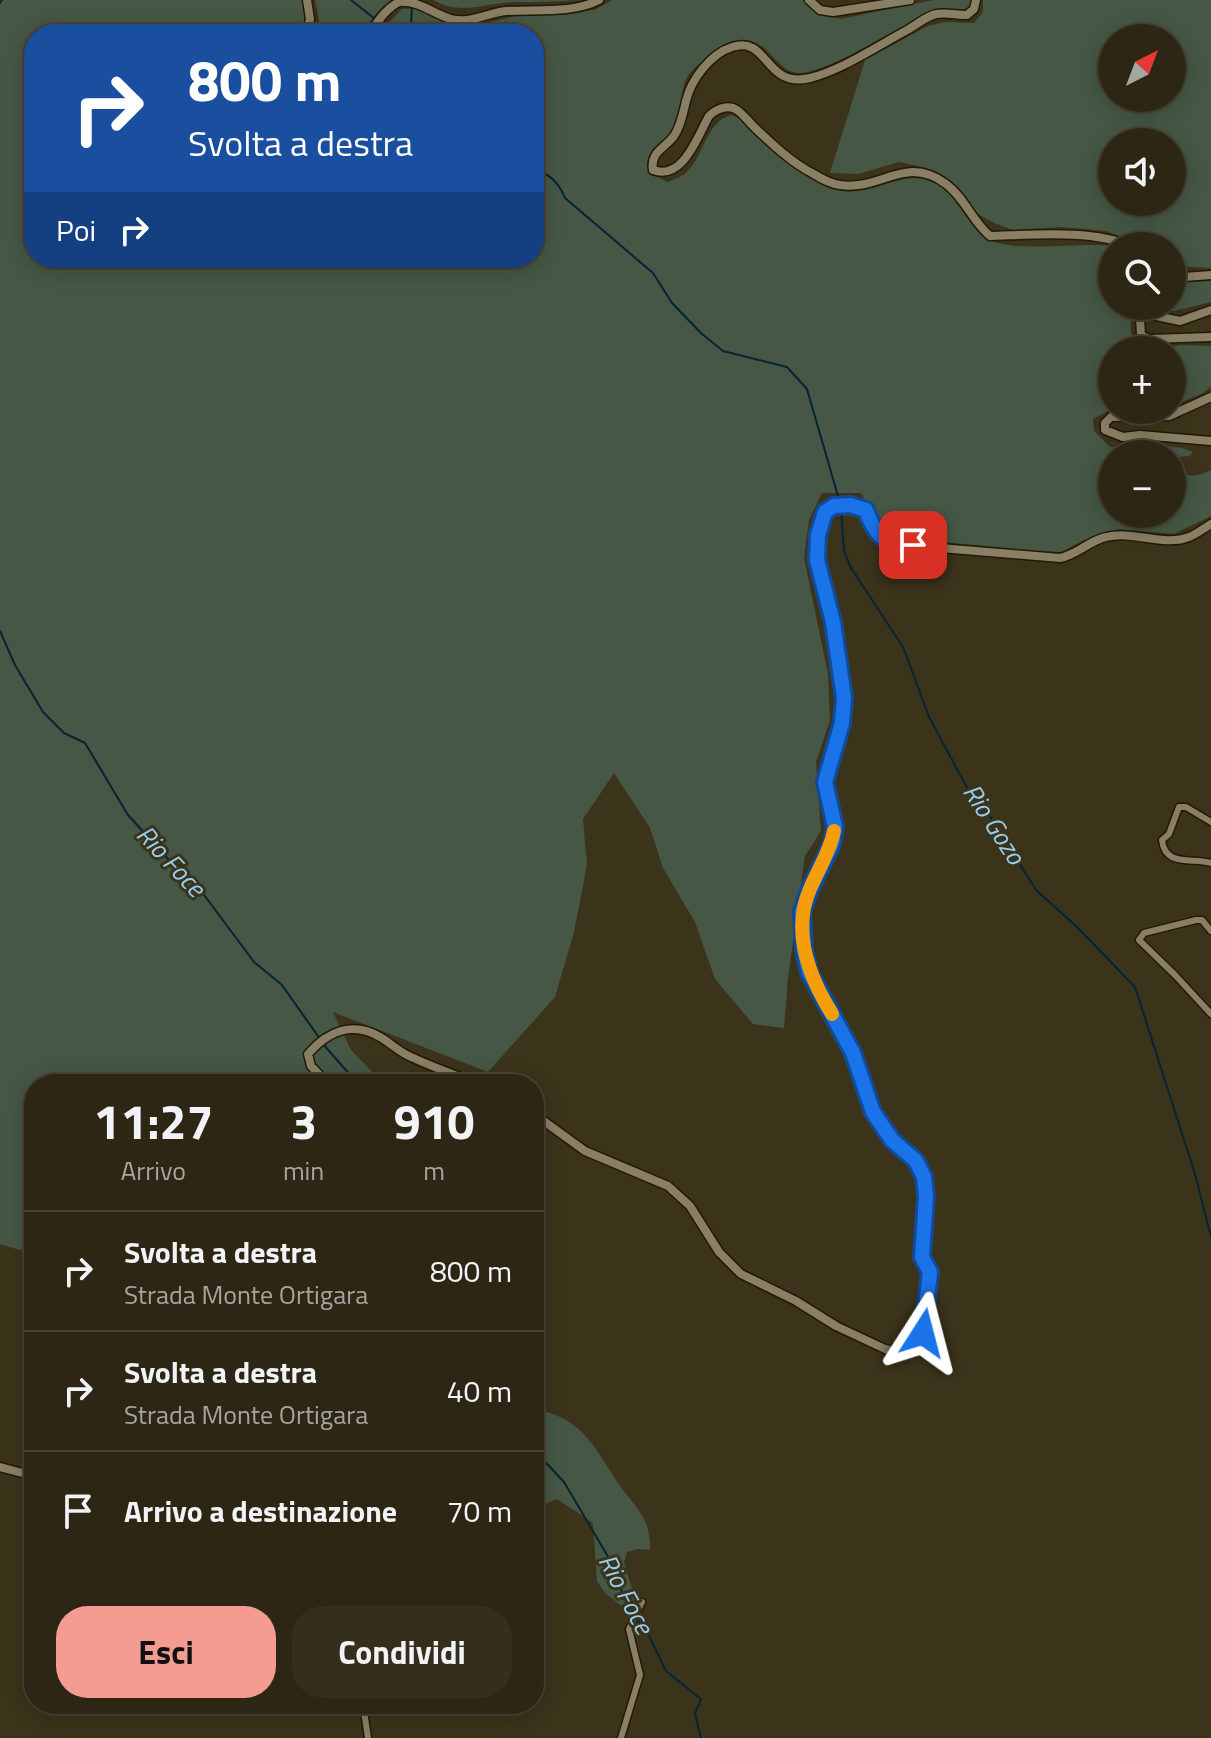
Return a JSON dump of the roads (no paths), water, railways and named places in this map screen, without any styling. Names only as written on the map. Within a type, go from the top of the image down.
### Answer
[{"type":"main road","points":[[307,0],[309,24]]},
{"type":"main road","points":[[376,24],[389,8],[407,0],[417,1],[442,16],[467,21],[502,12],[574,7],[599,0]]},
{"type":"main road","points":[[809,0],[820,10],[833,12],[910,0]]},
{"type":"main road","points":[[976,0],[974,9],[967,15],[936,14],[850,61],[811,78],[788,81],[775,72],[768,59],[750,46],[734,46],[724,51],[695,80],[674,136],[656,152],[652,161],[653,170],[664,174],[675,170],[709,116],[727,107],[736,109],[809,172],[838,185],[879,182],[897,174],[919,171],[945,184],[959,196],[976,225],[990,236],[1051,234],[1098,239]]},
{"type":"main road","points":[[1186,277],[1211,275]]},
{"type":"main road","points":[[1211,310],[1180,321],[1147,314],[1140,318],[1138,325],[1141,335],[1149,339],[1211,337]]},
{"type":"main road","points":[[1211,397],[1169,416],[1111,417],[1105,423],[1105,430],[1123,437],[1140,435],[1211,441]]},
{"type":"main road","points":[[544,1121],[585,1151],[668,1186],[690,1206],[729,1263],[756,1282],[885,1349],[898,1352],[916,1341],[923,1333],[930,1272],[922,1257],[926,1197],[924,1177],[916,1161],[892,1140],[873,1112],[853,1053],[809,972],[804,950],[802,912],[832,844],[835,827],[825,782],[842,723],[844,698],[833,622],[817,560],[822,519],[825,512],[834,506],[850,505],[866,510],[873,530],[892,544],[1060,558],[1075,555],[1104,537],[1139,536],[1178,540],[1191,537],[1211,524]]},
{"type":"main road","points":[[320,1074],[308,1060],[308,1054],[315,1045],[345,1028],[361,1029],[377,1035],[406,1054],[453,1074]]},
{"type":"main road","points":[[0,1467],[24,1473]]},
{"type":"street","points":[[1211,822],[1186,807],[1179,807],[1169,834],[1162,840],[1163,847],[1172,858],[1183,862],[1211,863]]},
{"type":"street","points":[[1211,931],[1202,920],[1196,920],[1144,933],[1139,940],[1211,1014]]},
{"type":"street","points":[[621,1738],[640,1675],[629,1629],[642,1602]]},
{"type":"street","points":[[364,1714],[368,1738]]},
{"type":"waterway","points":[[351,0],[375,19]]},
{"type":"waterway","points":[[411,24],[412,5]]},
{"type":"waterway","points":[[544,173],[560,188],[565,198],[653,273],[672,303],[701,333],[723,351],[787,367],[807,389],[840,503]]},
{"type":"waterway","name":"Rio Gozo","points":[[841,509],[844,551],[851,568],[903,647],[929,717],[971,795],[992,819],[1036,890],[1135,987],[1195,1174],[1211,1237]]},
{"type":"waterway","name":"Rio Foce","points":[[0,631],[15,665],[43,712],[64,733],[85,743],[128,815],[170,861],[184,868],[254,962],[282,985],[320,1039]]},
{"type":"waterway","name":"Rio Foce","points":[[323,1044],[349,1074]]},
{"type":"waterway","name":"Rio Foce","points":[[544,1461],[564,1482],[610,1560],[625,1600],[648,1634],[666,1671],[701,1699],[695,1714],[701,1738]]}]
